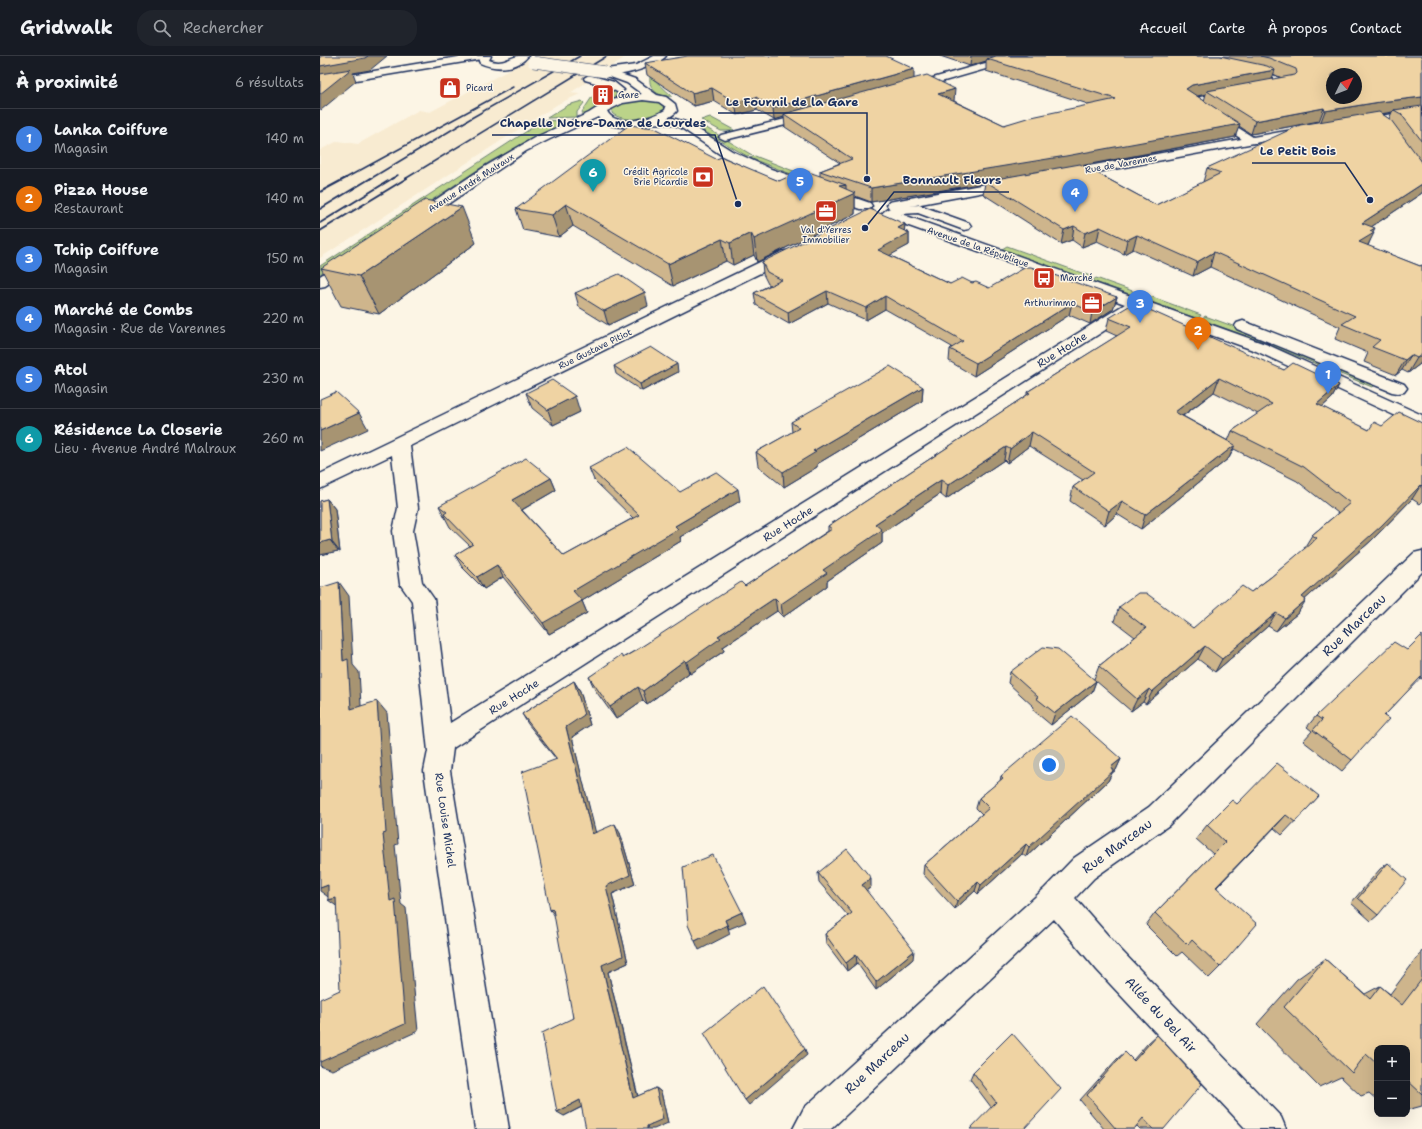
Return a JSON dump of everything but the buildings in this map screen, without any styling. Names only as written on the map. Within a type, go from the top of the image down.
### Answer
[{"type":"street","points":[[497,64],[516,61],[523,56],[528,67]]},
{"type":"street","points":[[320,83],[424,66],[485,58],[497,64],[606,72],[638,68],[661,56]]},
{"type":"street","points":[[650,95],[644,85],[645,77],[650,67],[661,56]]},
{"type":"street","points":[[898,91],[1021,56]]},
{"type":"street","points":[[1183,56],[1267,75],[1286,84],[1257,89]]},
{"type":"street","points":[[523,149],[538,140],[589,118],[601,111],[618,97],[619,90],[610,84],[589,78],[528,67]]},
{"type":"street","points":[[606,72],[631,80],[650,95],[668,103],[671,106],[670,111]]},
{"type":"street","points":[[1242,92],[1189,102],[1252,140]]},
{"type":"street","points":[[612,102],[632,97],[650,95]]},
{"type":"street","points":[[601,111],[605,118],[614,122],[628,123]]},
{"type":"street","points":[[651,121],[660,118],[670,111]]},
{"type":"street","points":[[670,111],[696,120],[741,146]]},
{"type":"street","points":[[725,137],[823,112]]},
{"type":"street","points":[[1346,124],[1422,113]]},
{"type":"street","points":[[1375,119],[1390,130]]},
{"type":"street","name":"Avenue de la République","points":[[628,123],[672,121],[684,125],[728,154],[767,172],[879,209],[1262,348],[1422,422]]},
{"type":"street","points":[[523,149],[594,128],[628,123]]},
{"type":"street","name":"Rue de Varennes","points":[[1046,178],[1314,130]]},
{"type":"street","name":"Avenue André Malraux","points":[[403,228],[497,164],[523,149]]},
{"type":"street","name":"Avenue de la République","points":[[816,176],[879,209],[919,209],[1272,336],[1398,388]]},
{"type":"street","points":[[879,209],[1027,181]]},
{"type":"street","name":"Rue Gustave Pitiot","points":[[320,482],[800,249]]},
{"type":"street","points":[[320,283],[365,253]]},
{"type":"street","name":"Rue Hoche","points":[[439,744],[1137,303]]},
{"type":"street","name":"Rue Louise Michel","points":[[400,444],[408,508],[403,531],[411,584],[423,599],[441,751],[437,772],[492,1129]]},
{"type":"street","name":"Rue Marceau","points":[[810,1129],[816,1120],[1056,898],[1084,868],[1159,816],[1422,559]]},
{"type":"street","name":"Allée du Bel Air","points":[[1056,898],[1108,958],[1269,1129]]},
{"type":"shaded area","points":[[535,56],[627,56],[570,93],[580,94],[558,104],[320,258],[320,150],[338,141],[358,144],[419,110],[430,112]]},
{"type":"green space","points":[[650,77],[672,96],[663,96],[656,92],[651,86]]},
{"type":"green space","points":[[606,85],[616,92],[616,96],[585,117],[582,112],[592,97]]},
{"type":"green space","points":[[636,100],[652,100],[663,104],[665,108],[655,116],[640,119],[623,118],[612,113],[612,109],[621,103]]},
{"type":"green space","points":[[582,101],[584,103],[577,112],[577,117],[547,118],[568,105]]},
{"type":"green space","points":[[710,117],[734,131],[721,131],[701,120]]},
{"type":"green space","points":[[544,120],[574,122],[541,135],[533,136],[537,137],[491,161],[320,274],[320,266]]},
{"type":"green space","points":[[698,123],[752,155],[747,156],[693,125]]},
{"type":"green space","points":[[755,156],[819,181],[814,183],[750,158]]},
{"type":"green space","points":[[1007,246],[1090,276],[1086,280],[1002,249]]},
{"type":"green space","points":[[1096,278],[1141,294],[1138,297],[1092,281]]},
{"type":"green space","points":[[1147,295],[1201,315],[1198,319],[1143,299]]},
{"type":"green space","points":[[1205,316],[1266,338],[1263,342],[1202,320]]},
{"type":"green space","points":[[1273,340],[1376,383],[1372,387],[1268,344]]},
{"type":"railway","points":[[370,179],[473,117],[580,56]]},
{"type":"railway","points":[[405,179],[607,56]]},
{"type":"railway","points":[[344,179],[513,87]]},
{"type":"railway","points":[[391,179],[398,175]]},
{"type":"railway","points":[[320,192],[346,178]]},
{"type":"railway","points":[[320,209],[371,178]]},
{"type":"railway","points":[[320,223],[393,178]]},
{"type":"railway","points":[[320,231],[407,178]]},
{"type":"place","name":"Picard","points":[[450,88]]},
{"type":"place","name":"Gare","points":[[603,95]]},
{"type":"place","name":"Crédit Agricole Brie Picardie","points":[[703,177]]},
{"type":"place","name":"Le Fournil de la Gare","points":[[867,179]]},
{"type":"place","name":"Résidence La Closerie","points":[[593,192]]},
{"type":"place","name":"Le Petit Bois","points":[[1370,200]]},
{"type":"place","name":"Atol","points":[[800,201]]},
{"type":"place","name":"Chapelle Notre-Dame de Lourdes","points":[[738,204]]},
{"type":"place","name":"Val d'Yerres Immobilier","points":[[826,211]]},
{"type":"place","name":"Marché de Combs","points":[[1075,212]]},
{"type":"place","name":"Bonnault Fleurs","points":[[865,228]]},
{"type":"place","name":"Marché","points":[[1044,278]]},
{"type":"place","name":"Arthurimmo","points":[[1092,303]]},
{"type":"place","name":"Tchip Coiffure","points":[[1140,323]]},
{"type":"place","name":"Pizza House","points":[[1198,350]]},
{"type":"place","name":"Lanka Coiffure","points":[[1328,394]]}]
